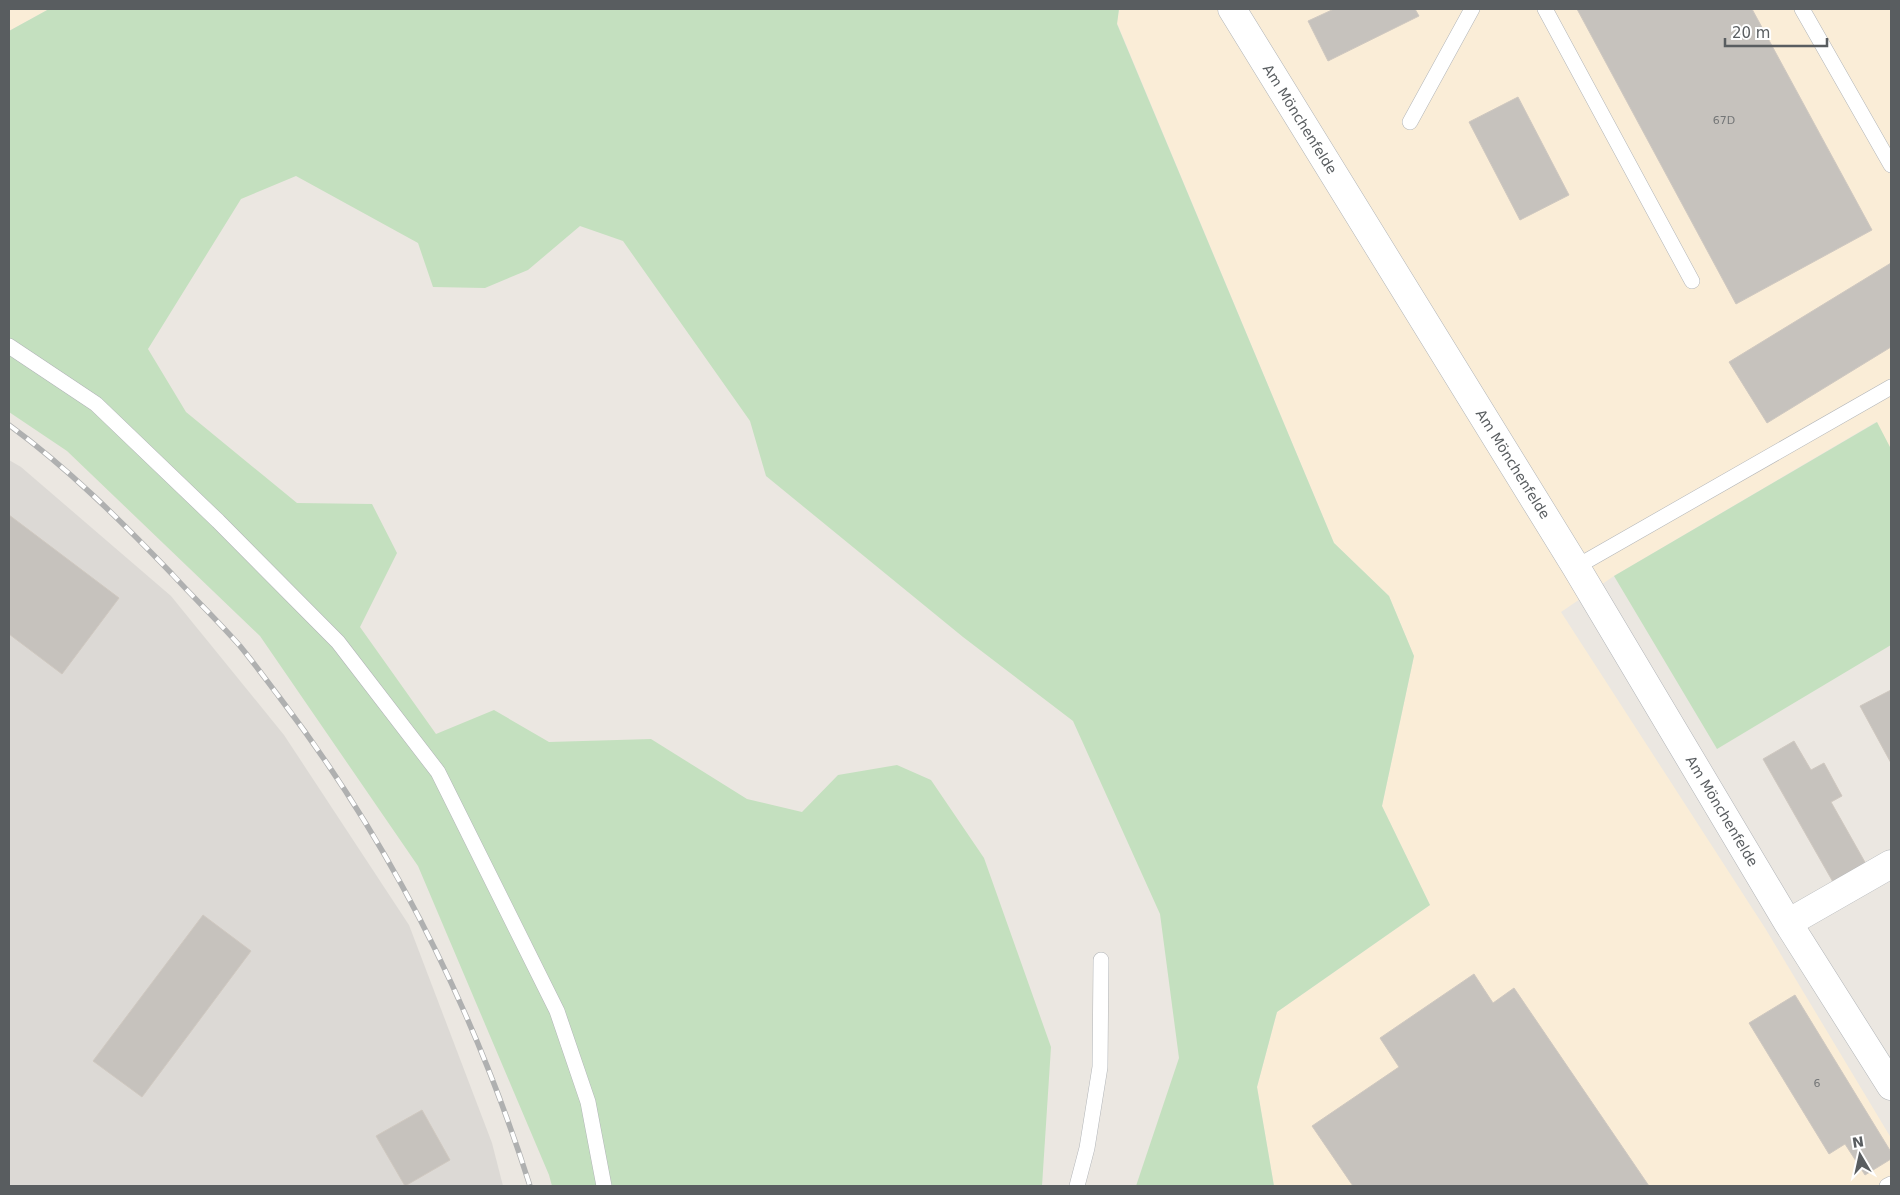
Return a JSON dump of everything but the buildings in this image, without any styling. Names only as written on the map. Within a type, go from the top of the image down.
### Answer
[{"type":"street","name":"Am Mönchenfelde","points":[[1232,9],[1576,567],[1788,923],[1891,1086]]},
{"type":"street","points":[[1788,923],[1891,864]]},
{"type":"lane","points":[[1410,122],[1472,9]]},
{"type":"lane","points":[[1545,9],[1692,281]]},
{"type":"lane","points":[[1802,9],[1891,165]]},
{"type":"lane","points":[[9,346],[96,404],[218,520],[338,642],[438,772],[557,1011],[588,1102],[604,1186]]},
{"type":"lane","points":[[1576,567],[1891,387]]},
{"type":"lane","points":[[1077,1186],[1087,1148],[1100,1067],[1101,960]]},
{"type":"lane","points":[[1887,1186],[1891,1184]]},
{"type":"shaded area","points":[[9,9],[49,9],[9,31]]},
{"type":"shaded area","points":[[1119,9],[1891,9],[1891,449],[1876,422],[1614,576],[1561,612],[1765,928],[1891,1138],[1891,1186],[1274,1186],[1257,1087],[1277,1012],[1430,905],[1382,806],[1414,656],[1389,596],[1334,543],[1117,23]]},
{"type":"shaded area","points":[[9,460],[21,467],[171,596],[284,735],[409,925],[492,1143],[503,1186],[9,1186]]},
{"type":"green space","points":[[49,9],[1119,9],[1117,24],[1334,543],[1389,596],[1414,656],[1382,806],[1430,905],[1277,1012],[1257,1087],[1274,1186],[1136,1186],[1179,1058],[1160,914],[1073,721],[963,637],[766,476],[750,421],[623,241],[580,226],[528,270],[485,288],[433,287],[418,243],[296,176],[241,199],[148,349],[186,412],[297,503],[372,504],[397,553],[360,627],[436,734],[494,710],[549,742],[651,739],[747,799],[802,812],[838,775],[897,765],[931,780],[984,858],[1051,1047],[1042,1186],[552,1186],[418,866],[260,636],[67,451],[9,412],[9,31]]},
{"type":"green space","points":[[1877,422],[1891,449],[1891,645],[1717,749],[1614,576]]},
{"type":"railway","points":[[9,425],[94,496],[153,554],[240,646],[321,754],[394,871],[456,993],[508,1121],[530,1186]]}]
